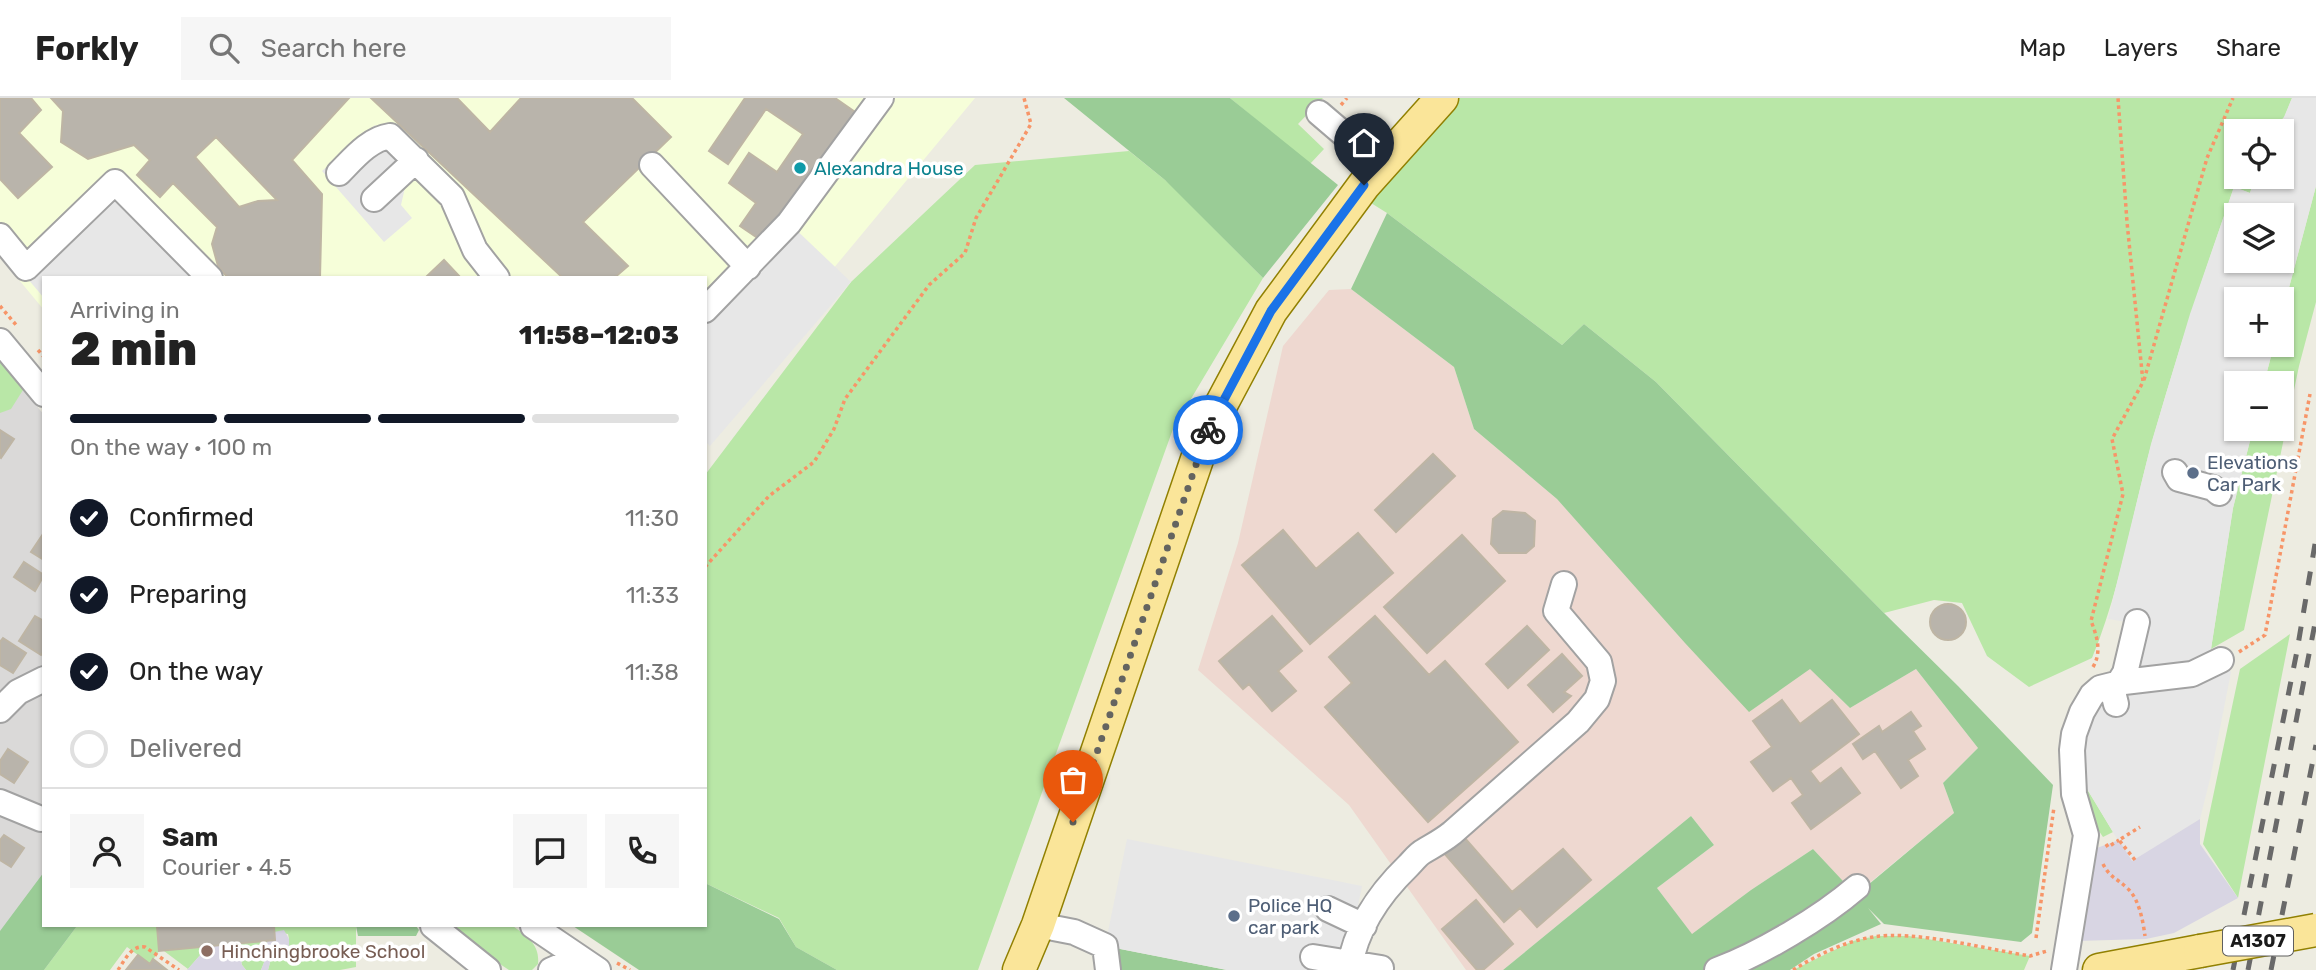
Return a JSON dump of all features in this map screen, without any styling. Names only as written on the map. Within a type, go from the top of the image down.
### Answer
[{"type":"main road","points":[[1019,970],[1038,925],[1206,433],[1271,311],[1381,166],[1442,98]]},
{"type":"main road","name":"A1307","points":[[2099,970],[2316,930]]},
{"type":"street","points":[[707,308],[789,223],[881,98]]},
{"type":"street","points":[[1320,113],[1381,166]]},
{"type":"street","points":[[338,173],[371,143],[381,137],[390,136],[452,197],[475,250],[495,276]]},
{"type":"street","points":[[373,200],[416,160]]},
{"type":"street","points":[[652,165],[748,267]]},
{"type":"street","points":[[0,236],[26,268],[116,182],[208,276]]},
{"type":"street","points":[[0,341],[42,392]]},
{"type":"street","points":[[2175,472],[2179,479],[2213,488],[2219,493]]},
{"type":"street","points":[[1350,967],[1352,950],[1389,885],[1423,851],[1436,846],[1452,833],[1578,722],[1597,699],[1603,681],[1599,662],[1556,611],[1564,584]]},
{"type":"street","points":[[2118,694],[2137,622]]},
{"type":"street","points":[[2061,960],[2087,835],[2074,794],[2072,750],[2074,734],[2092,695],[2100,688],[2118,694],[2192,674],[2221,660]]},
{"type":"street","points":[[0,710],[18,692],[42,680]]},
{"type":"street","points":[[0,802],[41,819]]},
{"type":"street","points":[[1717,970],[1746,959],[1842,900],[1857,887]]},
{"type":"street","points":[[1328,909],[1364,926]]},
{"type":"street","points":[[1038,925],[1074,932],[1105,946],[1108,970]]},
{"type":"street","points":[[434,927],[488,970]]},
{"type":"street","points":[[534,927],[588,964]]},
{"type":"street","points":[[1313,957],[1350,967],[1381,968]]},
{"type":"street","points":[[551,970],[588,964]]},
{"type":"path","points":[[707,565],[768,496],[814,462],[834,429],[845,399],[929,285],[965,253],[976,218],[1031,124],[1024,98]]},
{"type":"path","points":[[2118,98],[2143,382]]},
{"type":"path","points":[[2089,672],[2095,664],[2099,640],[2091,621],[2123,495],[2112,439],[2143,382],[2207,158],[2233,98]]},
{"type":"path","points":[[2221,660],[2265,635],[2310,394]]},
{"type":"path","points":[[2036,938],[2054,804]]},
{"type":"path","points":[[2108,847],[2140,827]]},
{"type":"path","points":[[2119,840],[2135,860]]},
{"type":"path","points":[[2100,857],[2108,874],[2127,887],[2132,894],[2159,957]]},
{"type":"path","points":[[1793,970],[1853,941],[1876,936],[1909,936],[2030,956],[2046,951],[2061,960]]},
{"type":"path","points":[[118,970],[138,946],[145,947],[179,970]]},
{"type":"shaded area","points":[[0,98],[975,98],[707,421],[707,276],[42,276],[42,308],[0,257]]},
{"type":"shaded area","name":"Elevations Car Park","points":[[2292,98],[2316,98],[2316,186],[2294,269],[2294,203],[2228,203],[2233,189],[2250,193],[2251,189],[2294,189],[2294,119],[2282,119]]},
{"type":"shaded area","points":[[375,125],[410,166],[401,205],[412,218],[384,242],[322,171]]},
{"type":"shaded area","points":[[109,177],[189,276],[42,276],[42,296],[16,265]]},
{"type":"shaded area","name":"Elevations Car Park","points":[[2224,216],[2224,273],[2293,273],[2289,287],[2224,287],[2224,357],[2271,357],[2267,371],[2224,371],[2224,441],[2250,441],[2233,508],[2211,649],[2231,672],[2200,819],[2131,862],[2084,784],[2084,737],[2115,672],[2127,622],[2108,619],[2151,444],[2190,314]]},
{"type":"shaded area","points":[[789,223],[851,282],[710,446],[707,443],[707,308]]},
{"type":"shaded area","points":[[1351,289],[1454,367],[1474,429],[1557,499],[1749,711],[1810,668],[1850,708],[1916,669],[1978,748],[1943,783],[1954,813],[1855,895],[1813,849],[1751,890],[1692,935],[1657,888],[1714,845],[1691,816],[1503,970],[1466,970],[1349,805],[1198,670],[1238,543],[1283,346],[1329,290]]},
{"type":"shaded area","points":[[0,360],[42,412],[42,927],[76,927],[44,970],[0,970]]},
{"type":"shaded area","points":[[2200,819],[2200,844],[2238,898],[2174,933],[2146,939],[2076,941],[2080,854],[2119,840],[2132,861]]},
{"type":"shaded area","name":"Police HQ car park","points":[[1127,839],[1362,886],[1345,970],[1227,970],[1105,946]]},
{"type":"shaded area","points":[[284,930],[289,946],[282,953],[272,955],[268,970],[261,970],[267,955],[267,940],[274,932]]},
{"type":"shaded area","points":[[237,943],[242,965],[246,970],[187,970],[209,945]]},
{"type":"green space","points":[[1064,98],[1230,98],[1338,185],[1263,278],[1165,180]]},
{"type":"green space","points":[[1230,98],[1323,98],[1298,124],[1324,149],[1310,164]]},
{"type":"green space","points":[[1457,98],[2292,98],[2283,119],[2224,119],[2224,189],[2233,189],[2228,203],[2224,203],[2224,216],[2161,410],[2102,632],[2092,658],[2029,687],[1987,656],[1962,603],[1934,600],[1884,613],[1656,382],[1584,324],[1562,345],[1387,213],[1363,198]]},
{"type":"green space","points":[[1129,151],[1170,184],[1263,278],[1173,429],[978,970],[837,970],[796,947],[779,918],[707,884],[707,472],[851,282],[975,165]]},
{"type":"green space","points":[[2316,186],[2316,302],[2294,390],[2294,371],[2267,371],[2271,357],[2294,357],[2294,287],[2289,287]]},
{"type":"green space","points":[[1387,213],[1562,345],[1584,324],[1656,382],[2053,785],[2032,933],[2021,942],[1884,924],[1868,908],[1881,924],[1814,954],[1790,970],[1503,970],[1691,816],[1714,845],[1657,888],[1692,934],[1813,849],[1856,895],[1954,813],[1943,783],[1978,748],[1916,669],[1850,708],[1810,669],[1749,712],[1557,499],[1474,429],[1454,367],[1351,289]]},
{"type":"green space","points":[[0,360],[23,390],[11,409],[0,413]]},
{"type":"green space","points":[[2250,441],[2283,441],[2244,630],[2211,649],[2233,508]]},
{"type":"green space","points":[[2290,634],[2238,898],[2203,844],[2240,669]]},
{"type":"green space","points":[[2084,784],[2113,832],[2103,837],[2095,825]]},
{"type":"green space","points":[[42,875],[42,927],[76,927],[44,970],[0,970],[0,931]]},
{"type":"green space","points":[[707,884],[779,919],[796,947],[837,970],[639,970],[574,927],[707,927]]},
{"type":"green space","points":[[76,927],[157,927],[159,951],[150,964],[127,947],[110,970],[44,970]]},
{"type":"green space","points":[[274,927],[356,927],[356,967],[340,970],[268,970],[272,955],[286,950],[289,939],[288,934],[274,932]]},
{"type":"green space","points":[[356,927],[417,927],[419,930],[416,936],[358,936]]},
{"type":"green space","points":[[452,927],[514,927],[535,947],[538,964],[532,970],[509,970],[456,935]]},
{"type":"green space","points":[[1876,936],[1909,936],[2030,956],[2024,970],[1793,970],[1853,941]]},
{"type":"green space","points":[[267,940],[267,955],[261,970],[246,970],[242,965],[237,943]]},
{"type":"green space","points":[[209,945],[188,969],[164,951]]},
{"type":"green space","points":[[1105,946],[1227,970],[1117,970]]},
{"type":"building","points":[[0,98],[31,98],[41,110],[19,133],[52,167],[18,198],[0,179]]},
{"type":"building","points":[[51,98],[349,98],[292,160],[322,194],[320,276],[226,276],[218,266],[212,244],[217,227],[173,183],[160,197],[137,175],[150,160],[134,145],[88,159],[61,142],[63,111]],"holes":[[[216,137],[277,200],[258,201],[239,207],[195,157]]]},
{"type":"building","points":[[371,98],[457,98],[490,132],[521,98],[632,98],[671,137],[583,222],[628,266],[616,276],[561,276]]},
{"type":"building","name":"Alexandra House","points":[[745,98],[835,98],[858,114],[768,245],[740,226],[756,203],[729,183],[749,153],[777,172],[803,134],[766,109],[728,164],[709,151]]},
{"type":"building","points":[[444,260],[459,276],[427,276]]},
{"type":"building","points":[[0,430],[14,439],[1,458],[0,457]]},
{"type":"building","points":[[1433,454],[1455,476],[1396,532],[1375,510]]},
{"type":"building","points":[[1503,511],[1525,513],[1535,521],[1534,546],[1526,553],[1499,553],[1491,544],[1493,519]]},
{"type":"building","points":[[1283,530],[1316,569],[1358,533],[1393,573],[1310,644],[1242,565]]},
{"type":"building","points":[[1462,535],[1505,581],[1427,653],[1384,607]]},
{"type":"building","points":[[42,536],[42,559],[31,552]]},
{"type":"building","points":[[24,562],[42,574],[35,591],[14,577]]},
{"type":"building","points":[[1948,604],[1961,609],[1966,622],[1961,635],[1948,640],[1935,635],[1930,622],[1935,609]]},
{"type":"building","points":[[35,616],[42,620],[41,655],[19,641]]},
{"type":"building","points":[[1272,616],[1302,651],[1278,671],[1296,691],[1272,711],[1249,684],[1243,689],[1219,661]]},
{"type":"building","points":[[1375,616],[1429,675],[1445,661],[1518,742],[1428,822],[1325,707],[1352,683],[1329,657]]},
{"type":"building","points":[[1527,626],[1549,650],[1508,688],[1486,664]]},
{"type":"building","points":[[3,638],[26,653],[13,673],[0,665],[0,642]]},
{"type":"building","points":[[1562,654],[1582,676],[1564,692],[1571,696],[1553,712],[1528,685]]},
{"type":"building","points":[[1782,700],[1800,724],[1832,700],[1859,734],[1810,771],[1820,784],[1841,768],[1860,793],[1811,829],[1792,803],[1803,795],[1791,778],[1773,791],[1751,762],[1772,747],[1753,721]]},
{"type":"building","points":[[1911,712],[1921,726],[1913,731],[1925,749],[1908,760],[1918,776],[1901,788],[1875,751],[1863,759],[1853,744],[1879,726],[1882,732]]},
{"type":"building","points":[[8,749],[28,762],[14,783],[0,774],[0,761]]},
{"type":"building","points":[[4,835],[24,848],[11,867],[0,860],[0,840]]},
{"type":"building","points":[[1463,836],[1512,892],[1563,849],[1591,880],[1537,927],[1520,908],[1504,922],[1444,853]]},
{"type":"building","points":[[1476,900],[1513,944],[1483,970],[1477,970],[1442,929]]},
{"type":"building","points":[[157,927],[274,927],[275,940],[159,951]]},
{"type":"building","points":[[138,955],[150,964],[153,959],[167,970],[126,970]]},
{"type":"railway","points":[[2233,970],[2297,651],[2316,538]]},
{"type":"railway","points":[[2248,970],[2316,618]]},
{"type":"railway","points":[[2271,970],[2316,745]]},
{"type":"way so far","points":[[1073,822],[1208,430]]},
{"type":"place","name":"Alexandra House","points":[[800,168]]},
{"type":"place","name":"Elevations Car Park","points":[[2193,473]]},
{"type":"place","name":"Police HQ car park","points":[[1234,916]]},
{"type":"place","name":"Hinchingbrooke School","points":[[207,951]]},
{"type":"route","points":[[1208,430],[1271,311],[1364,185]]}]
